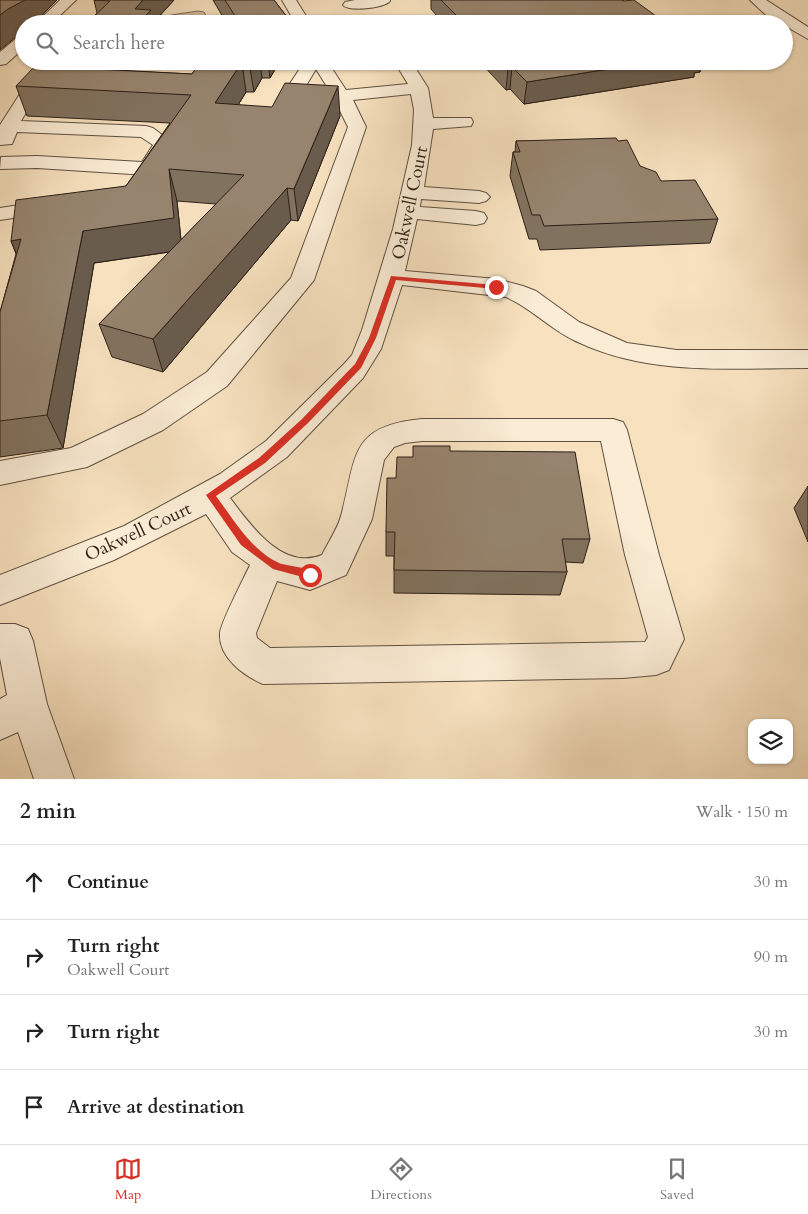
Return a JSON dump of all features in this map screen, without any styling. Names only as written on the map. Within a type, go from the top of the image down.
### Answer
[{"type":"street","points":[[52,15],[69,0]]},
{"type":"street","points":[[290,0],[299,15]]},
{"type":"street","points":[[757,0],[776,15]]},
{"type":"street","points":[[348,3],[383,1]]},
{"type":"street","points":[[348,3],[359,15]]},
{"type":"street","points":[[793,25],[808,34]]},
{"type":"street","points":[[0,60],[15,48]]},
{"type":"street","points":[[0,168],[9,126],[43,70]]},
{"type":"street","points":[[306,70],[294,91],[296,94],[338,92],[412,77]]},
{"type":"street","points":[[0,473],[76,459],[153,422],[217,379],[302,280],[357,127],[350,110],[325,70]]},
{"type":"street","name":"Oakwell Court","points":[[0,590],[61,568],[135,536],[192,508],[262,461],[305,421],[358,366],[372,338],[394,277],[425,124],[412,77]]},
{"type":"street","points":[[425,124],[464,122]]},
{"type":"street","points":[[9,126],[146,132],[164,144],[135,187]]},
{"type":"street","points":[[1,164],[37,162],[148,168]]},
{"type":"street","points":[[410,202],[477,208]]},
{"type":"street","points":[[0,214],[65,204]]},
{"type":"street","points":[[394,277],[496,287],[514,291],[527,297],[570,328],[588,338],[623,351],[677,359],[808,359]]},
{"type":"street","points":[[210,495],[244,542],[269,560],[276,566],[310,575],[334,565],[356,519],[370,456],[384,439],[402,432],[422,430],[613,430],[642,555],[666,639],[656,658],[623,661],[263,666],[241,647],[238,633],[269,560]]},
{"type":"street","points":[[0,640],[15,641],[14,712],[54,779]]},
{"type":"shaded area","points":[[198,11],[204,12],[206,15],[171,15]]},
{"type":"building","points":[[0,0],[25,0],[0,15]]},
{"type":"building","points":[[94,0],[143,0],[135,9],[151,10],[146,15],[95,15],[110,1]]},
{"type":"building","points":[[225,0],[274,0],[285,15],[234,15]]},
{"type":"building","points":[[441,0],[634,0],[655,15],[456,15]]},
{"type":"building","points":[[31,70],[114,70],[192,74],[195,70],[237,70],[215,103],[272,107],[285,83],[338,86],[294,189],[287,188],[153,339],[99,324],[244,175],[169,169],[174,218],[83,231],[47,415],[0,421],[0,312],[21,239],[11,241],[16,200],[126,186],[191,95],[16,86]]},
{"type":"building","points":[[515,70],[602,70],[527,82]]},
{"type":"building","points":[[616,138],[618,141],[627,140],[640,166],[656,172],[661,181],[695,180],[718,219],[544,226],[540,215],[532,215],[513,152],[520,152],[516,141]]},
{"type":"building","points":[[413,446],[450,446],[450,451],[575,452],[590,539],[562,539],[567,572],[394,570],[395,532],[386,532],[387,478],[396,478],[397,457],[413,457]]},
{"type":"route","points":[[310,575],[276,566],[244,542],[210,495],[262,461],[305,421],[358,366],[372,338],[394,277],[496,287]]}]
